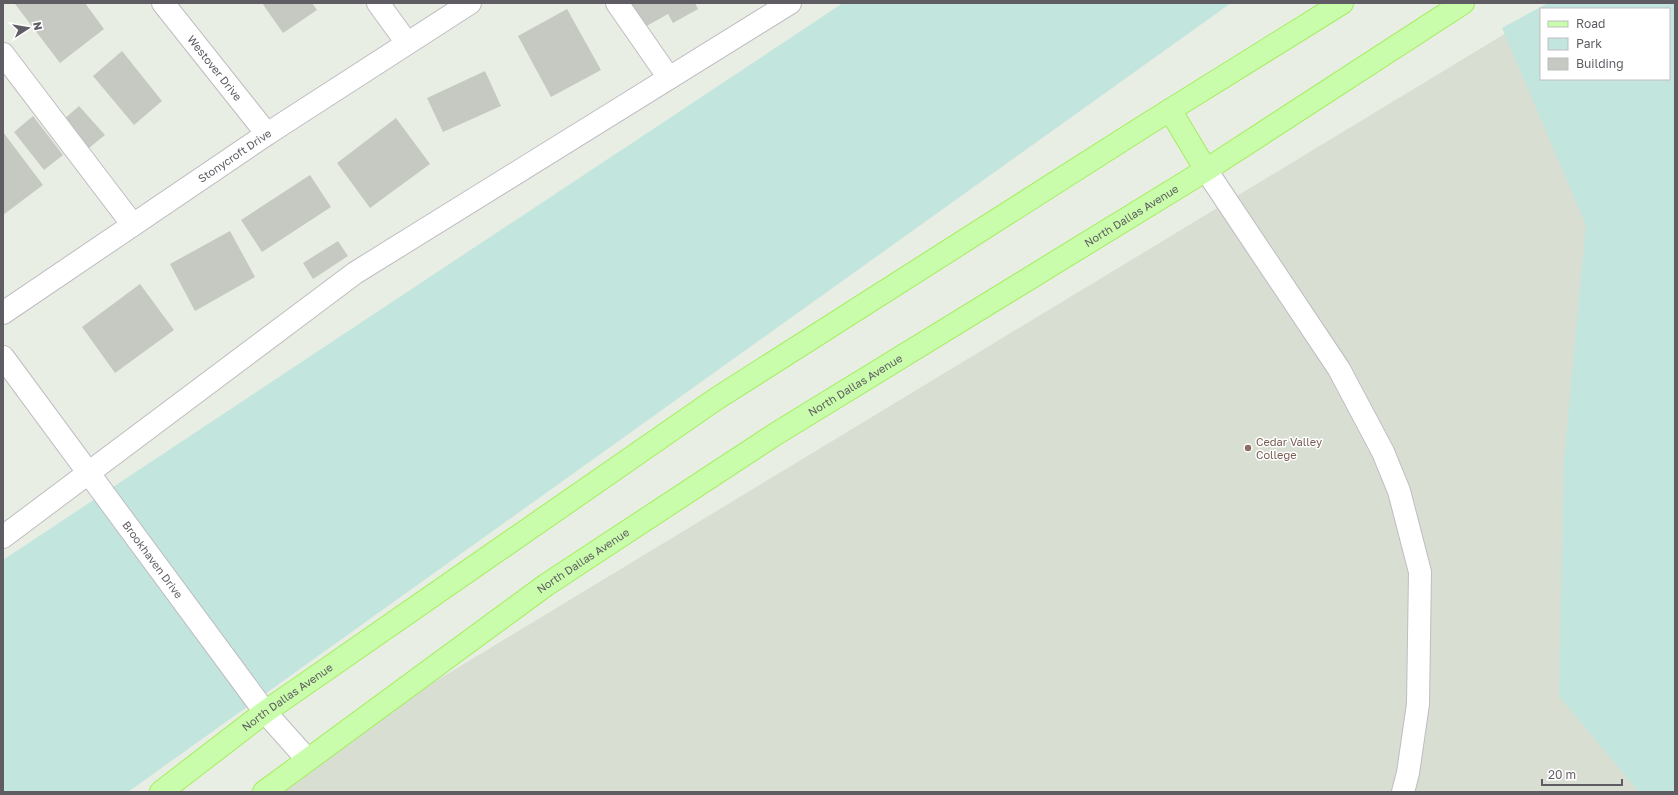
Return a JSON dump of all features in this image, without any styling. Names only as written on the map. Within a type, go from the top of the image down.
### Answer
[{"type":"main road","name":"North Dallas Avenue","points":[[160,792],[265,712],[716,399],[1170,110],[1342,3]]},
{"type":"main road","name":"North Dallas Avenue","points":[[264,792],[306,759],[546,585],[621,537],[694,487],[774,435],[1206,170],[1463,3]]},
{"type":"main road","points":[[1170,110],[1206,170]]},
{"type":"street","name":"Westover Drive","points":[[163,3],[267,134]]},
{"type":"street","points":[[378,3],[407,43]]},
{"type":"street","name":"Stonycroft Drive","points":[[3,314],[267,134],[470,3]]},
{"type":"street","points":[[617,3],[669,78]]},
{"type":"street","points":[[3,537],[355,273],[790,3]]},
{"type":"street","points":[[3,54],[133,225]]},
{"type":"street","points":[[1206,170],[1339,369],[1383,452],[1399,491],[1420,572],[1418,704],[1408,773],[1403,792]]},
{"type":"street","name":"Brookhaven Drive","points":[[3,357],[265,712],[306,759]]},
{"type":"shaded area","name":"Cedar Valley College","points":[[1540,13],[1540,80],[1543,80],[1675,137],[1675,792],[264,792],[307,759]]},
{"type":"green space","points":[[843,3],[1231,3],[128,792],[3,792],[3,560]]},
{"type":"green space","points":[[1548,3],[1675,3],[1675,792],[1639,792],[1559,696],[1564,460],[1586,225],[1502,28]]},
{"type":"building","points":[[85,3],[104,29],[60,63],[15,4]]},
{"type":"building","points":[[262,3],[312,3],[317,10],[283,33]]},
{"type":"building","points":[[628,3],[695,3],[698,9],[673,23],[668,14],[643,28]]},
{"type":"building","points":[[567,9],[601,70],[551,97],[518,36]]},
{"type":"building","points":[[122,51],[162,101],[134,125],[93,76]]},
{"type":"building","points":[[485,71],[501,106],[443,132],[427,98]]},
{"type":"building","points":[[79,106],[105,135],[89,148],[63,120]]},
{"type":"building","points":[[33,116],[63,155],[44,170],[14,132]]},
{"type":"building","points":[[396,118],[430,164],[370,208],[337,163]]},
{"type":"building","points":[[3,132],[43,185],[3,215]]},
{"type":"building","points":[[310,175],[331,207],[262,252],[241,220]]},
{"type":"building","points":[[230,231],[255,277],[195,311],[170,264]]},
{"type":"building","points":[[338,241],[348,256],[313,279],[303,263]]},
{"type":"building","points":[[140,284],[174,330],[115,373],[82,327]]},
{"type":"place","name":"Cedar Valley College","points":[[1248,448]]}]
